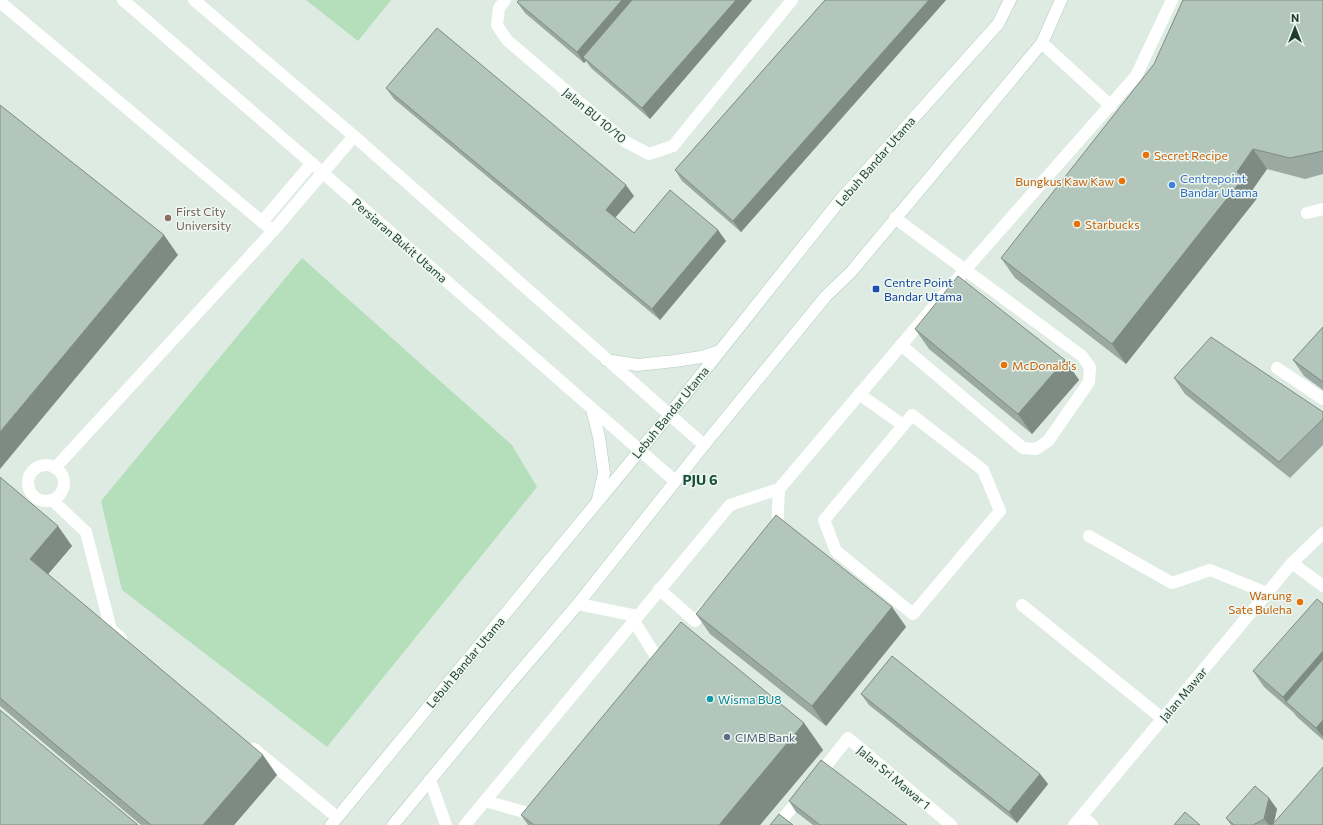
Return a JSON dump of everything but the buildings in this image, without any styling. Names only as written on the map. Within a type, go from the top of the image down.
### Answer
[{"type":"street","name":"Persiaran Bukit Utama","points":[[123,0],[312,163],[675,482]]},
{"type":"street","points":[[194,0],[354,136],[704,445]]},
{"type":"street","name":"Jalan BU 10/10","points":[[505,0],[499,8],[497,25],[507,40],[626,142],[649,154],[673,146],[792,0]]},
{"type":"street","name":"Lebuh Bandar Utama","points":[[334,821],[669,415],[841,199],[998,24],[1010,0]]},
{"type":"street","points":[[393,825],[578,604],[704,445],[826,296],[851,272],[1042,43],[1061,0]]},
{"type":"street","points":[[465,825],[730,505],[779,489],[965,270],[1112,106],[1136,76],[1172,0]]},
{"type":"street","points":[[0,2],[273,231]]},
{"type":"street","points":[[1042,43],[1112,106]]},
{"type":"street","points":[[55,468],[273,231],[354,136]]},
{"type":"street","points":[[262,222],[312,163]]},
{"type":"street","points":[[1307,213],[1323,209]]},
{"type":"street","points":[[895,218],[1082,356],[1090,367],[1090,382],[1048,441],[1036,449],[1023,448],[901,344]]},
{"type":"street","points":[[606,360],[637,365],[675,361],[720,351]]},
{"type":"street","points":[[1278,368],[1323,399]]},
{"type":"street","points":[[859,394],[903,425]]},
{"type":"street","points":[[592,409],[599,437],[604,473],[597,502]]},
{"type":"street","points":[[912,415],[982,470],[1000,511],[913,614],[836,551],[824,520],[903,425],[912,415]]},
{"type":"street","points":[[48,465],[55,468],[61,473],[64,481],[63,488],[59,495],[52,500],[37,498],[31,493],[28,485],[29,477],[33,471],[40,466],[48,465]]},
{"type":"street","points":[[772,538],[777,533],[779,489]]},
{"type":"street","points":[[52,500],[86,532],[111,630],[130,645]]},
{"type":"street","name":"Jalan Mawar","points":[[1078,821],[1292,563],[1323,533]]},
{"type":"street","points":[[1089,536],[1172,583],[1210,570],[1267,593]]},
{"type":"street","points":[[1292,563],[1323,586]]},
{"type":"street","points":[[659,589],[695,621],[715,599]]},
{"type":"street","points":[[578,604],[635,618],[660,663],[650,675]]},
{"type":"street","points":[[1022,605],[1163,719]]},
{"type":"street","name":"Jalan Sri Mawar 1","points":[[778,825],[848,738],[951,825]]},
{"type":"street","points":[[246,742],[334,821]]},
{"type":"street","points":[[430,780],[446,825]]},
{"type":"street","points":[[485,801],[534,816],[545,803]]},
{"type":"street","points":[[1078,821],[1092,825]]},
{"type":"green space","points":[[306,0],[391,0],[358,41]]},
{"type":"green space","points":[[302,258],[512,445],[537,487],[327,747],[122,590],[101,501]]},
{"type":"place","name":"Secret Recipe","points":[[1146,155]]},
{"type":"place","name":"Bungkus Kaw Kaw","points":[[1122,181]]},
{"type":"place","name":"Centrepoint Bandar Utama","points":[[1172,185]]},
{"type":"place","name":"First City University","points":[[168,218]]},
{"type":"place","name":"Starbucks","points":[[1077,224]]},
{"type":"place","name":"Centre Point Bandar Utama","points":[[876,289]]},
{"type":"place","name":"McDonald's","points":[[1004,365]]},
{"type":"place","name":"Warung Sate Buleha","points":[[1300,602]]},
{"type":"place","name":"Wisma BU8","points":[[710,699]]},
{"type":"place","name":"CIMB Bank","points":[[727,737]]},
{"type":"district","name":"PJU 6","points":[[700,479]]}]
